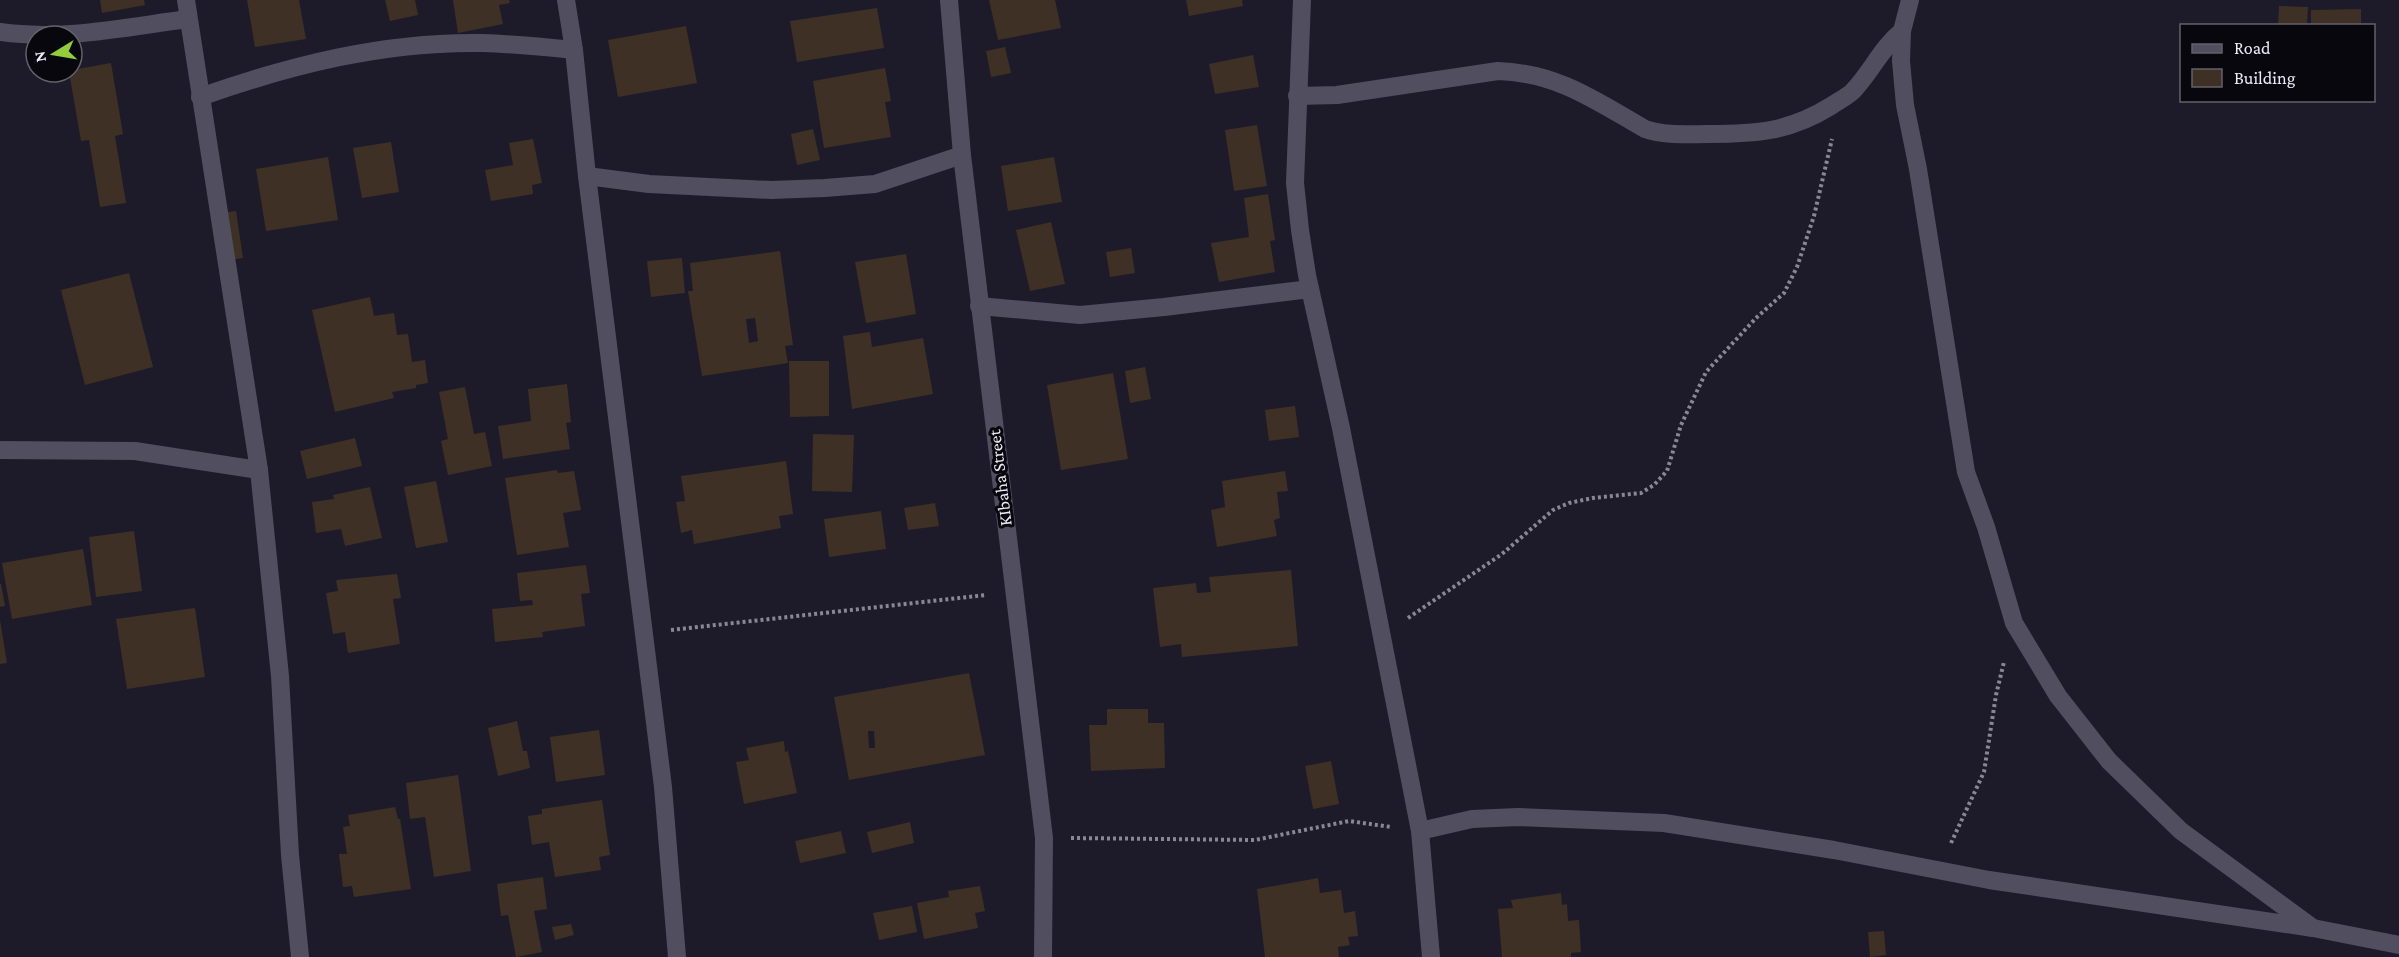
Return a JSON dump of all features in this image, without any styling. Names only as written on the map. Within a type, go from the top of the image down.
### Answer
[{"type":"street","points":[[186,0],[259,470],[280,676],[290,855],[300,957]]},
{"type":"street","points":[[566,0],[574,50],[587,176],[663,787],[678,957]]},
{"type":"street","name":"KIbaha Street","points":[[949,0],[962,155],[979,306],[1044,838],[1043,957]]},
{"type":"street","points":[[1302,0],[1295,183],[1310,289],[1420,831],[1431,957]]},
{"type":"street","points":[[1910,0],[1902,31],[1901,62],[1905,105],[1918,170],[1966,472],[1986,527],[2014,624],[2058,696],[2109,761],[2181,831],[2313,928]]},
{"type":"street","points":[[0,32],[38,36],[88,33],[188,19]]},
{"type":"street","points":[[1297,96],[1337,95],[1498,71],[1513,72],[1579,90],[1645,129],[1676,135],[1755,133],[1780,130],[1812,118],[1844,98],[1853,91],[1888,44],[1902,31]]},
{"type":"street","points":[[200,97],[309,62],[365,52],[482,43],[574,50]]},
{"type":"street","points":[[587,176],[649,184],[771,190],[825,188],[875,184],[962,155]]},
{"type":"street","points":[[979,306],[1080,315],[1310,289]]},
{"type":"street","points":[[0,450],[135,451],[259,470]]},
{"type":"street","points":[[1420,831],[1472,819],[1518,817],[1664,823],[1834,850],[1989,880],[2313,928],[2399,945]]},
{"type":"path","points":[[1382,635],[1478,571],[1553,510],[1569,503],[1593,498],[1641,493],[1654,485],[1667,471],[1681,425],[1706,372],[1756,318],[1784,293],[1797,267],[1814,216],[1844,98]]},
{"type":"path","points":[[644,633],[1014,592]]},
{"type":"path","points":[[1939,870],[1984,772],[1996,695],[2014,624]]},
{"type":"path","points":[[1044,838],[1255,840],[1349,821],[1420,831]]},
{"type":"building","points":[[100,0],[144,0],[145,5],[102,13]]},
{"type":"building","points":[[247,0],[299,0],[306,39],[255,47]]},
{"type":"building","points":[[385,0],[415,0],[418,15],[390,21]]},
{"type":"building","points":[[453,0],[509,0],[510,3],[499,5],[503,24],[458,33]]},
{"type":"building","points":[[989,0],[1055,0],[1061,28],[998,40]]},
{"type":"building","points":[[1186,0],[1242,0],[1243,6],[1189,16]]},
{"type":"building","points":[[2279,6],[2308,7],[2307,24],[2278,24]]},
{"type":"building","points":[[877,8],[884,48],[797,62],[790,21]]},
{"type":"building","points":[[2361,9],[2361,24],[2311,24],[2311,10]]},
{"type":"building","points":[[686,26],[697,83],[618,97],[608,40]]},
{"type":"building","points":[[1005,47],[1011,73],[991,77],[986,51]]},
{"type":"building","points":[[1253,55],[1259,87],[1215,94],[1209,64]]},
{"type":"building","points":[[111,63],[123,134],[115,136],[126,203],[100,207],[89,140],[81,141],[71,84],[84,84],[84,68]]},
{"type":"building","points":[[885,68],[891,101],[885,102],[891,137],[824,148],[813,81]]},
{"type":"building","points":[[1257,125],[1267,186],[1234,191],[1225,130]]},
{"type":"building","points":[[813,129],[820,160],[797,165],[791,134]]},
{"type":"building","points":[[533,139],[542,183],[532,185],[533,194],[491,201],[485,170],[513,165],[509,143]]},
{"type":"building","points":[[391,142],[399,192],[362,198],[353,148]]},
{"type":"building","points":[[328,157],[338,220],[266,231],[256,169]]},
{"type":"building","points":[[1054,157],[1062,202],[1008,211],[1001,166]]},
{"type":"building","points":[[1268,194],[1275,240],[1270,241],[1275,272],[1219,282],[1211,243],[1249,237],[1244,198]]},
{"type":"building","points":[[236,211],[243,258],[229,260],[221,213]]},
{"type":"building","points":[[1051,222],[1065,284],[1030,291],[1016,230]]},
{"type":"building","points":[[1131,248],[1135,273],[1110,277],[1106,252]]},
{"type":"building","points":[[780,251],[793,345],[785,346],[788,363],[702,376],[688,291],[693,291],[690,263]],"holes":[[[755,318],[758,341],[749,343],[746,319]]]},
{"type":"building","points":[[906,254],[916,314],[866,323],[855,262]]},
{"type":"building","points":[[682,258],[685,293],[651,297],[647,261]]},
{"type":"building","points":[[129,273],[153,367],[85,385],[61,290]]},
{"type":"building","points":[[370,297],[374,316],[394,313],[397,335],[408,334],[412,362],[425,360],[428,383],[416,385],[416,388],[392,392],[394,398],[335,412],[312,310]]},
{"type":"building","points":[[870,332],[872,347],[923,338],[933,394],[852,409],[843,336]]},
{"type":"building","points":[[789,361],[829,361],[829,416],[790,417]]},
{"type":"building","points":[[1145,367],[1151,399],[1130,403],[1125,371]]},
{"type":"building","points":[[1113,373],[1128,459],[1061,470],[1047,385]]},
{"type":"building","points":[[567,384],[571,422],[566,423],[570,449],[503,459],[498,426],[531,421],[528,389]]},
{"type":"building","points":[[465,387],[474,434],[485,432],[492,466],[448,475],[441,441],[448,439],[439,392]]},
{"type":"building","points":[[1295,406],[1299,437],[1269,441],[1265,410]]},
{"type":"building","points":[[813,434],[854,435],[852,492],[812,491]]},
{"type":"building","points":[[355,438],[362,466],[307,479],[300,451]]},
{"type":"building","points":[[786,461],[793,514],[779,516],[781,528],[694,544],[692,530],[681,533],[676,502],[685,501],[681,476]]},
{"type":"building","points":[[557,470],[558,473],[574,471],[581,510],[563,513],[569,547],[517,555],[505,478]]},
{"type":"building","points":[[1285,471],[1288,491],[1277,492],[1280,518],[1274,520],[1277,536],[1217,547],[1211,510],[1225,507],[1222,481]]},
{"type":"building","points":[[436,481],[448,542],[416,548],[404,487]]},
{"type":"building","points":[[370,487],[382,538],[345,546],[341,529],[316,533],[312,502],[334,499],[333,495]]},
{"type":"building","points":[[935,503],[939,526],[908,530],[904,508]]},
{"type":"building","points":[[881,511],[886,549],[829,557],[824,519]]},
{"type":"building","points":[[134,531],[142,591],[96,597],[89,537]]},
{"type":"building","points":[[83,549],[92,605],[12,619],[2,563]]},
{"type":"building","points":[[586,565],[590,593],[581,594],[585,626],[542,632],[543,637],[495,642],[492,609],[533,605],[532,600],[520,601],[517,573]]},
{"type":"building","points":[[1291,570],[1298,646],[1182,657],[1181,644],[1160,647],[1153,588],[1196,583],[1197,593],[1211,592],[1209,577]]},
{"type":"building","points":[[397,574],[401,598],[393,599],[400,644],[348,653],[345,632],[333,634],[326,593],[338,591],[336,580]]},
{"type":"building","points":[[0,584],[5,606],[0,607]]},
{"type":"building","points":[[195,608],[205,677],[127,689],[116,619]]},
{"type":"building","points":[[0,620],[7,663],[0,664]]},
{"type":"building","points":[[969,673],[985,755],[849,780],[834,697]],"holes":[[[868,731],[874,731],[875,748],[869,748]]]},
{"type":"building","points":[[1107,709],[1148,709],[1148,723],[1164,723],[1165,768],[1091,771],[1089,725],[1107,725]]},
{"type":"building","points":[[517,721],[523,751],[527,751],[530,768],[498,776],[488,728]]},
{"type":"building","points":[[599,730],[605,775],[556,782],[550,737]]},
{"type":"building","points":[[784,741],[797,793],[744,804],[736,762],[749,760],[746,748]]},
{"type":"building","points":[[1331,761],[1339,804],[1313,809],[1305,766]]},
{"type":"building","points":[[458,775],[471,871],[434,877],[425,817],[410,819],[406,783]]},
{"type":"building","points":[[602,800],[610,855],[599,857],[601,870],[555,877],[549,842],[532,845],[528,816],[542,814],[542,809]]},
{"type":"building","points":[[395,807],[398,819],[400,819],[411,889],[354,897],[352,886],[343,887],[339,854],[347,854],[343,827],[350,826],[348,815]]},
{"type":"building","points":[[910,822],[914,843],[872,853],[867,832]]},
{"type":"building","points":[[841,831],[846,853],[800,863],[795,841]]},
{"type":"building","points":[[543,877],[547,909],[534,911],[542,952],[516,957],[508,915],[501,916],[497,884]]},
{"type":"building","points":[[1318,878],[1320,893],[1341,890],[1344,913],[1355,911],[1358,936],[1348,937],[1350,945],[1338,947],[1339,957],[1265,957],[1257,889]]},
{"type":"building","points":[[980,886],[985,911],[975,913],[978,928],[924,939],[917,903],[949,897],[948,891]]},
{"type":"building","points":[[1561,893],[1562,905],[1567,904],[1568,921],[1579,920],[1581,952],[1571,953],[1571,957],[1502,957],[1498,909],[1513,908],[1511,900]]},
{"type":"building","points":[[912,906],[917,932],[879,940],[873,913]]},
{"type":"building","points":[[571,924],[574,935],[555,940],[552,927]]},
{"type":"building","points":[[1884,931],[1886,955],[1870,957],[1868,932]]}]
